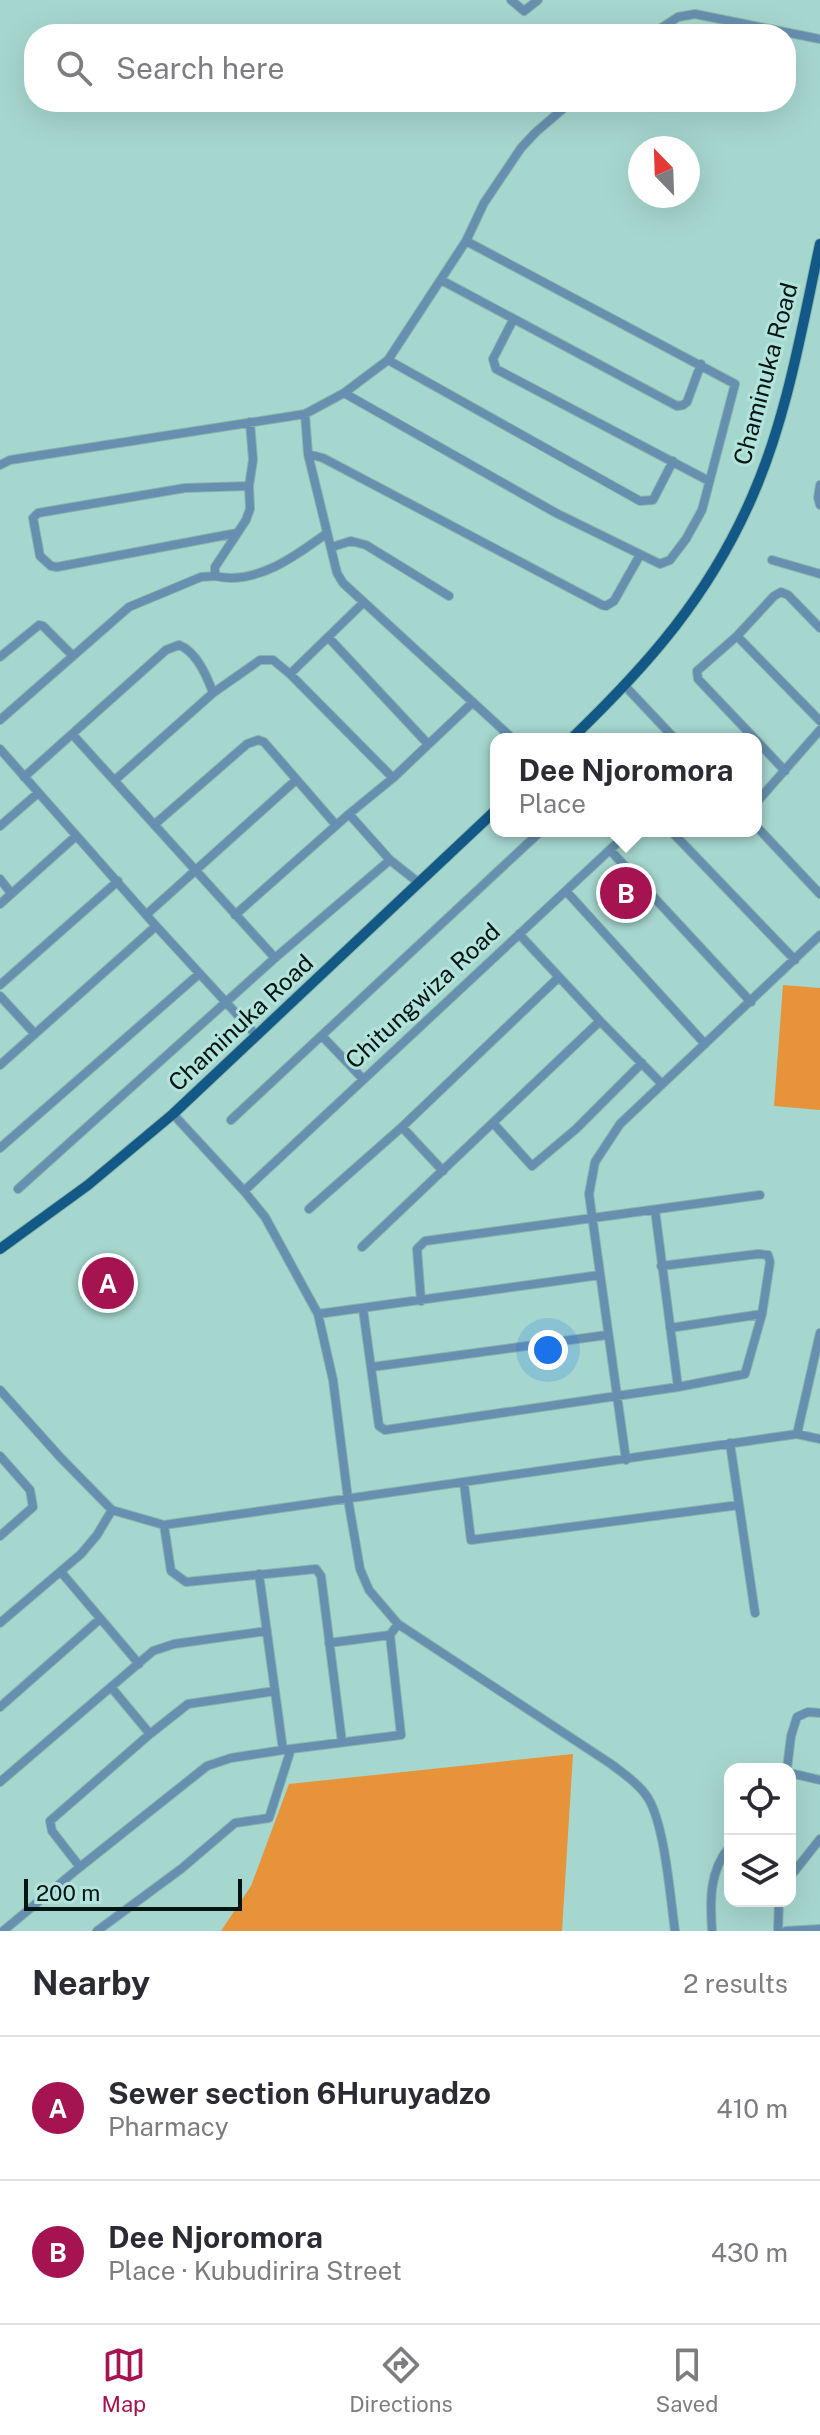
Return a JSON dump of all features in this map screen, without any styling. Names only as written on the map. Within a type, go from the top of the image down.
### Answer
[{"type":"main road","name":"Chaminuka Road","points":[[577,733],[626,687],[672,632],[727,547],[752,497],[779,419],[820,244]]},
{"type":"main road","name":"Chaminuka Road","points":[[0,1249],[98,1178],[173,1114],[490,816]]},
{"type":"street","points":[[511,0],[524,11],[538,0]]},
{"type":"street","points":[[667,24],[678,17],[695,14],[745,24]]},
{"type":"street","points":[[796,34],[820,39]]},
{"type":"street","points":[[0,465],[10,460],[305,414],[344,393],[388,360],[466,241],[484,203],[521,148],[559,112]]},
{"type":"street","points":[[344,393],[556,513],[660,564],[670,560],[702,510],[736,387],[734,381],[466,241]]},
{"type":"street","points":[[441,280],[677,406],[687,402],[701,364]]},
{"type":"street","points":[[513,320],[493,359],[494,367],[709,481]]},
{"type":"street","points":[[388,360],[640,501],[653,500],[673,461]]},
{"type":"street","points":[[305,414],[308,454],[340,578],[507,733]]},
{"type":"street","points":[[215,576],[218,561],[250,509],[249,486],[253,460],[250,422]]},
{"type":"street","points":[[308,454],[323,458],[602,605],[614,601],[640,555]]},
{"type":"street","points":[[820,485],[820,505]]},
{"type":"street","points":[[237,533],[57,567],[40,556],[33,518],[38,513],[185,488],[249,486]]},
{"type":"street","points":[[0,720],[137,602],[201,577],[232,580],[277,565],[327,533]]},
{"type":"street","points":[[332,547],[351,541],[366,545],[449,596]]},
{"type":"street","points":[[772,560],[820,574]]},
{"type":"street","points":[[750,733],[697,675],[700,668],[781,592],[788,595],[820,628]]},
{"type":"street","points":[[290,674],[364,602]]},
{"type":"street","points":[[0,657],[39,625],[73,656]]},
{"type":"street","points":[[737,636],[820,721]]},
{"type":"street","points":[[328,637],[428,744]]},
{"type":"street","points":[[24,777],[173,646],[185,647],[205,672],[213,693]]},
{"type":"street","points":[[115,780],[213,693],[260,660],[273,660],[290,674],[393,778]]},
{"type":"street","points":[[626,687],[669,733]]},
{"type":"street","points":[[235,915],[393,778],[473,702]]},
{"type":"street","points":[[762,796],[820,730]]},
{"type":"street","points":[[73,735],[275,958]]},
{"type":"street","points":[[155,824],[253,741],[264,742],[336,825]]},
{"type":"street","points":[[762,746],[785,771]]},
{"type":"street","points":[[0,749],[256,1035]]},
{"type":"street","points":[[147,914],[296,780]]},
{"type":"street","points":[[0,826],[38,793]]},
{"type":"street","points":[[349,814],[390,860],[419,883]]},
{"type":"street","points":[[762,832],[820,894]]},
{"type":"street","points":[[0,904],[76,836]]},
{"type":"street","points":[[231,1120],[535,837]]},
{"type":"street","name":"Chitungwiza Road","points":[[244,1191],[624,837]]},
{"type":"street","points":[[677,837],[795,960]]},
{"type":"street","points":[[610,850],[751,1002]]},
{"type":"street","points":[[18,1189],[275,958],[390,860]]},
{"type":"street","points":[[0,879],[11,893]]},
{"type":"street","points":[[0,985],[118,881]]},
{"type":"street","points":[[566,891],[705,1044]]},
{"type":"street","points":[[0,1065],[156,926]]},
{"type":"street","points":[[519,934],[662,1084]]},
{"type":"street","points":[[626,1460],[589,1194],[595,1162],[620,1124],[820,935]]},
{"type":"street","points":[[0,1148],[199,974]]},
{"type":"street","points":[[309,1209],[402,1127],[559,977]]},
{"type":"street","points":[[0,996],[35,1034]]},
{"type":"street","points":[[362,1247],[600,1021]]},
{"type":"street","points":[[323,1037],[363,1079]]},
{"type":"street","points":[[493,1123],[532,1166],[576,1129],[642,1063]]},
{"type":"street","points":[[173,1114],[265,1217],[318,1314],[333,1380],[348,1499],[364,1581],[398,1624],[611,1764],[641,1789],[652,1806],[660,1831],[675,1931]]},
{"type":"street","points":[[402,1127],[443,1171]]},
{"type":"street","points":[[421,1301],[417,1249],[425,1241],[760,1195]]},
{"type":"street","points":[[655,1210],[678,1387]]},
{"type":"street","points":[[363,1309],[379,1426],[385,1430],[678,1387],[745,1374],[762,1314],[770,1262],[768,1255],[661,1266]]},
{"type":"street","points":[[318,1314],[600,1275]]},
{"type":"street","points":[[670,1328],[762,1314]]},
{"type":"street","points":[[797,1434],[815,1380],[820,1333]]},
{"type":"street","points":[[372,1367],[607,1335]]},
{"type":"street","points":[[0,1390],[112,1510],[164,1525],[797,1434],[820,1439]]},
{"type":"street","points":[[730,1443],[755,1613]]},
{"type":"street","points":[[0,1456],[30,1490],[33,1507],[0,1536]]},
{"type":"street","points":[[464,1483],[471,1540],[739,1505]]},
{"type":"street","points":[[0,1623],[81,1554],[112,1510]]},
{"type":"street","points":[[164,1525],[171,1571],[186,1582],[316,1569],[321,1576],[342,1742]]},
{"type":"street","points":[[61,1572],[139,1664]]},
{"type":"street","points":[[97,1931],[181,1869],[235,1823],[269,1818],[287,1749],[275,1691],[259,1574]]},
{"type":"street","points":[[0,1707],[100,1619]]},
{"type":"street","points":[[3,1931],[207,1766],[231,1758],[287,1749],[401,1735],[390,1635],[398,1624]]},
{"type":"street","points":[[0,1782],[153,1651],[174,1644],[267,1631]]},
{"type":"street","points":[[329,1643],[390,1635]]},
{"type":"street","points":[[111,1687],[150,1734]]},
{"type":"street","points":[[80,1867],[52,1831],[50,1821],[188,1704],[275,1691]]},
{"type":"street","points":[[789,1763],[791,1736],[797,1717],[808,1712],[820,1713]]},
{"type":"street","points":[[796,1773],[820,1780]]},
{"type":"street","points":[[796,1869],[820,1839]]},
{"type":"street","points":[[712,1931],[713,1875],[724,1854]]},
{"type":"street","points":[[778,1931],[779,1907]]},
{"type":"street","points":[[786,1931],[820,1929]]},
{"type":"shaded area","points":[[783,985],[820,988],[820,1110],[774,1106]]},
{"type":"shaded area","points":[[573,1754],[562,1931],[221,1931],[251,1886],[289,1784]]},
{"type":"place","name":"Dee Njoromora","points":[[626,893]]},
{"type":"place","name":"Sewer section 6Huruyadzo","points":[[108,1283]]}]
